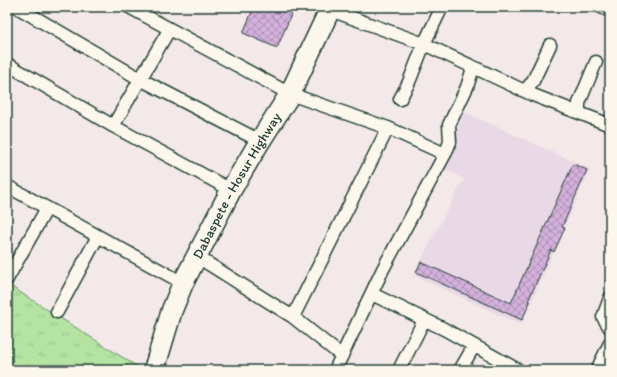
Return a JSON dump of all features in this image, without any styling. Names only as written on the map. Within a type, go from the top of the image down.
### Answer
[{"type":"main road","name":"Dabaspete - Hosur Highway","points":[[154,370],[172,310],[183,283],[231,190],[260,140],[290,94],[328,8]]},
{"type":"street","points":[[17,7],[140,79],[260,140]]},
{"type":"street","points":[[129,7],[169,30],[290,94],[388,128],[445,154]]},
{"type":"street","points":[[400,99],[410,82],[424,44],[442,7]]},
{"type":"street","points":[[601,7],[610,11]]},
{"type":"street","points":[[328,8],[424,44],[525,91],[610,124]]},
{"type":"street","points":[[113,126],[169,30]]},
{"type":"street","points":[[525,91],[533,81],[550,45]]},
{"type":"street","points":[[580,113],[579,103],[596,62]]},
{"type":"street","points":[[7,64],[113,126],[231,190]]},
{"type":"street","points":[[335,370],[383,269],[445,154],[450,142],[449,125],[467,87],[473,68]]},
{"type":"street","points":[[293,318],[388,128]]},
{"type":"street","points":[[7,186],[183,283]]},
{"type":"street","points":[[7,278],[47,208]]},
{"type":"street","points":[[57,312],[98,236]]},
{"type":"street","points":[[196,256],[293,318],[342,356]]},
{"type":"street","points":[[372,294],[444,329],[518,370]]},
{"type":"street","points":[[610,298],[603,316],[610,328]]},
{"type":"street","points":[[399,370],[424,320]]},
{"type":"street","points":[[597,370],[610,343]]},
{"type":"street","points":[[460,370],[474,346]]},
{"type":"shaded area","points":[[464,112],[590,169],[521,325],[413,275],[464,179],[442,168]]},
{"type":"green space","points":[[7,284],[141,369],[7,370]]},
{"type":"building","points":[[254,7],[294,8],[277,48],[243,33]]},
{"type":"building","points":[[573,164],[587,170],[562,227],[565,228],[554,252],[551,250],[528,301],[530,302],[522,320],[416,272],[421,262],[511,303]]}]
